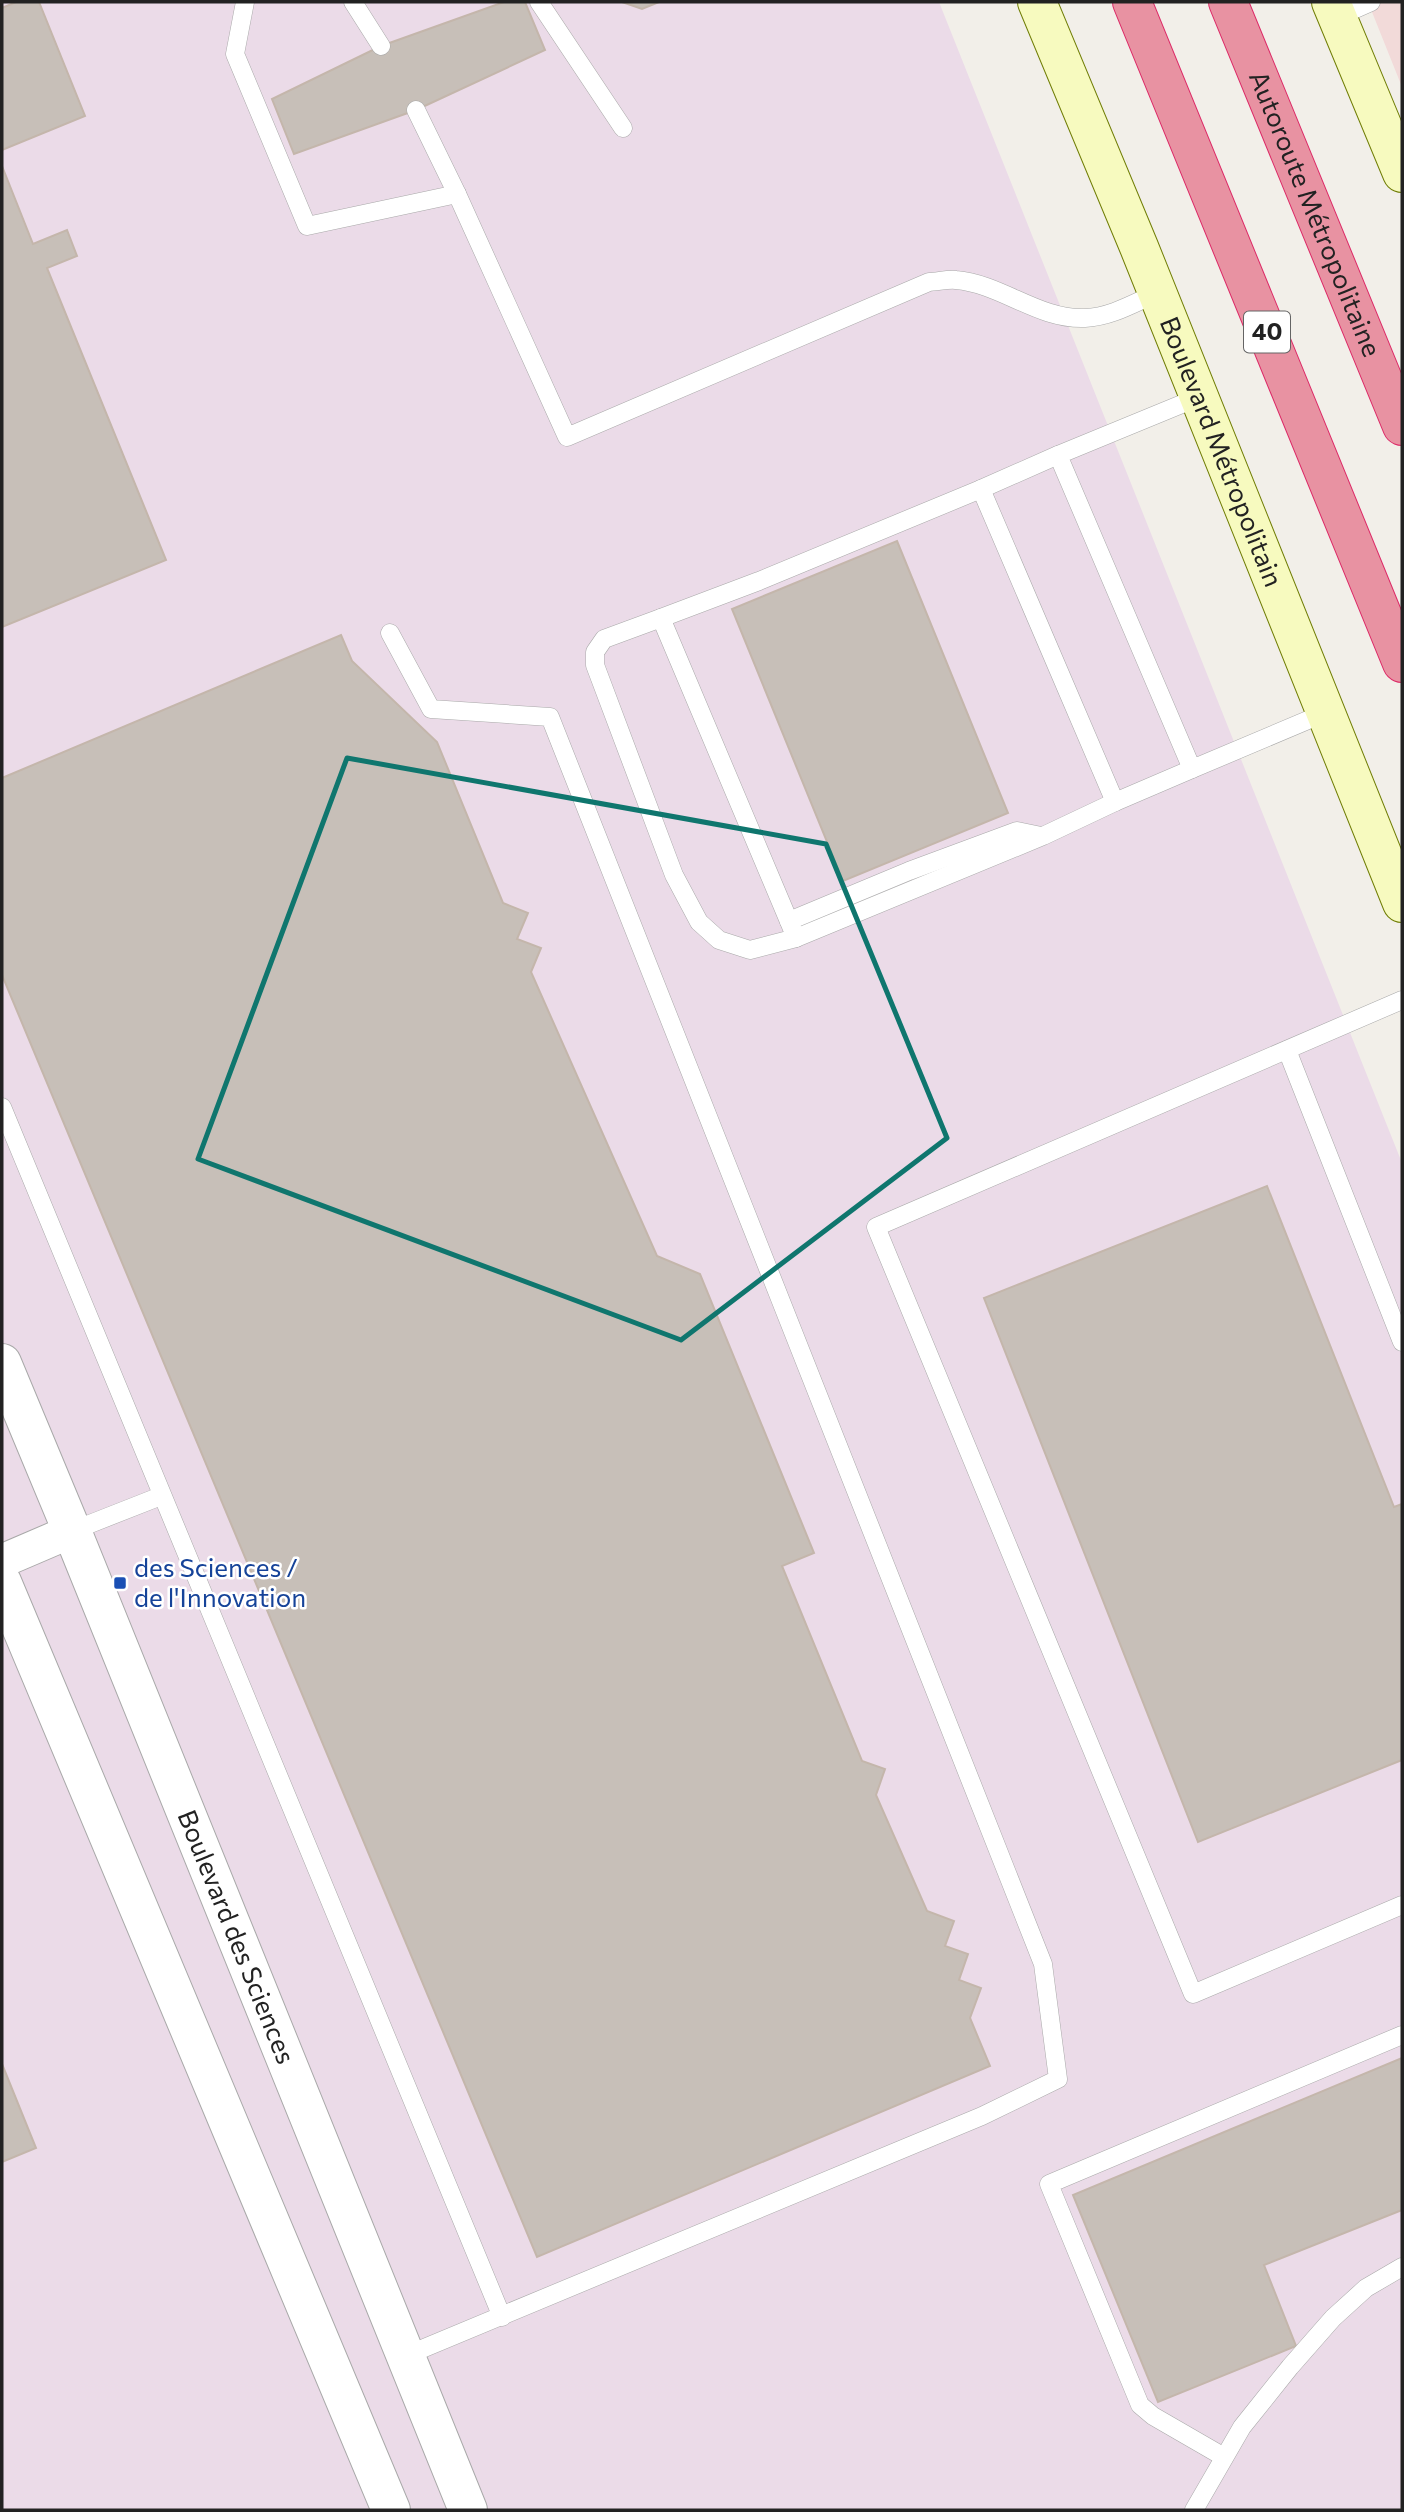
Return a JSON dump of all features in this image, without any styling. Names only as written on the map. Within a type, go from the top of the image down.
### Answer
[{"type":"highway","name":"40","points":[[1132,2],[1402,663]]},
{"type":"highway","name":"Autoroute Métropolitaine","points":[[1228,2],[1402,425]]},
{"type":"main road","name":"Boulevard Métropolitain","points":[[1037,2],[1327,712],[1402,903]]},
{"type":"main road","points":[[1346,7],[1402,173]]},
{"type":"street","name":"Boulevard des Sciences","points":[[2,1363],[468,2510]]},
{"type":"street","points":[[2,1561],[72,1531]]},
{"type":"street","points":[[2,1581],[391,2510]]},
{"type":"lane","points":[[245,2],[235,54],[307,226],[457,194]]},
{"type":"lane","points":[[353,2],[381,46]]},
{"type":"lane","points":[[539,2],[623,128]]},
{"type":"lane","points":[[415,110],[457,194],[567,437],[929,282],[955,279],[979,285],[1059,317],[1086,318],[1107,315],[1157,293]]},
{"type":"lane","points":[[1199,397],[759,581],[604,639],[595,652],[595,666],[674,875],[699,922],[719,940],[751,950],[796,938],[1043,836],[1115,802],[1327,712]]},
{"type":"lane","points":[[1058,456],[1192,769]]},
{"type":"lane","points":[[981,489],[1115,802]]},
{"type":"lane","points":[[661,618],[796,938]]},
{"type":"lane","points":[[390,633],[431,709],[550,717],[1043,1964],[1058,2079],[982,2116],[405,2356]]},
{"type":"lane","points":[[789,921],[1017,831],[1043,836]]},
{"type":"lane","points":[[1402,1000],[876,1227],[1193,1994],[1402,1905]]},
{"type":"lane","points":[[1287,1050],[1402,1342]]},
{"type":"lane","points":[[2,1107],[502,2317]]},
{"type":"lane","points":[[72,1531],[161,1496]]},
{"type":"lane","points":[[1224,2457],[1153,2416],[1140,2404],[1049,2184],[1402,2035]]},
{"type":"lane","points":[[1195,2510],[1241,2427],[1333,2318],[1366,2288],[1402,2267]]},
{"type":"highlighted area","points":[[347,758],[826,844],[947,1138],[681,1340],[198,1159]]},
{"type":"shaded area","points":[[2,2],[939,2],[1402,1163],[1402,2510],[2,2510]]},
{"type":"shaded area","points":[[1368,2],[1402,2],[1402,87]]},
{"type":"building","points":[[16,2],[39,2],[85,116],[2,150],[2,8]]},
{"type":"building","points":[[504,2],[525,2],[545,50],[416,110],[294,154],[272,99],[381,46]]},
{"type":"building","points":[[622,2],[659,2],[642,9]]},
{"type":"building","points":[[2,166],[33,244],[67,230],[77,256],[47,268],[166,560],[2,627]]},
{"type":"building","points":[[897,541],[1008,813],[843,881],[732,609]]},
{"type":"building","points":[[341,635],[352,661],[437,742],[503,903],[528,913],[517,939],[541,948],[531,972],[657,1256],[700,1274],[814,1553],[782,1566],[862,1761],[885,1769],[876,1795],[927,1911],[954,1921],[945,1946],[968,1954],[959,1980],[981,1988],[970,2018],[990,2066],[537,2257],[2,975],[2,778]]},
{"type":"building","points":[[1267,1186],[1394,1507],[1402,1504],[1402,1760],[1198,1842],[984,1298]]},
{"type":"building","points":[[1402,2058],[1402,2210],[1264,2265],[1296,2346],[1158,2402],[1073,2195]]},
{"type":"building","points":[[2,2064],[36,2148],[2,2162]]},
{"type":"place","name":"des Sciences / de l'Innovation","points":[[120,1583]]}]
